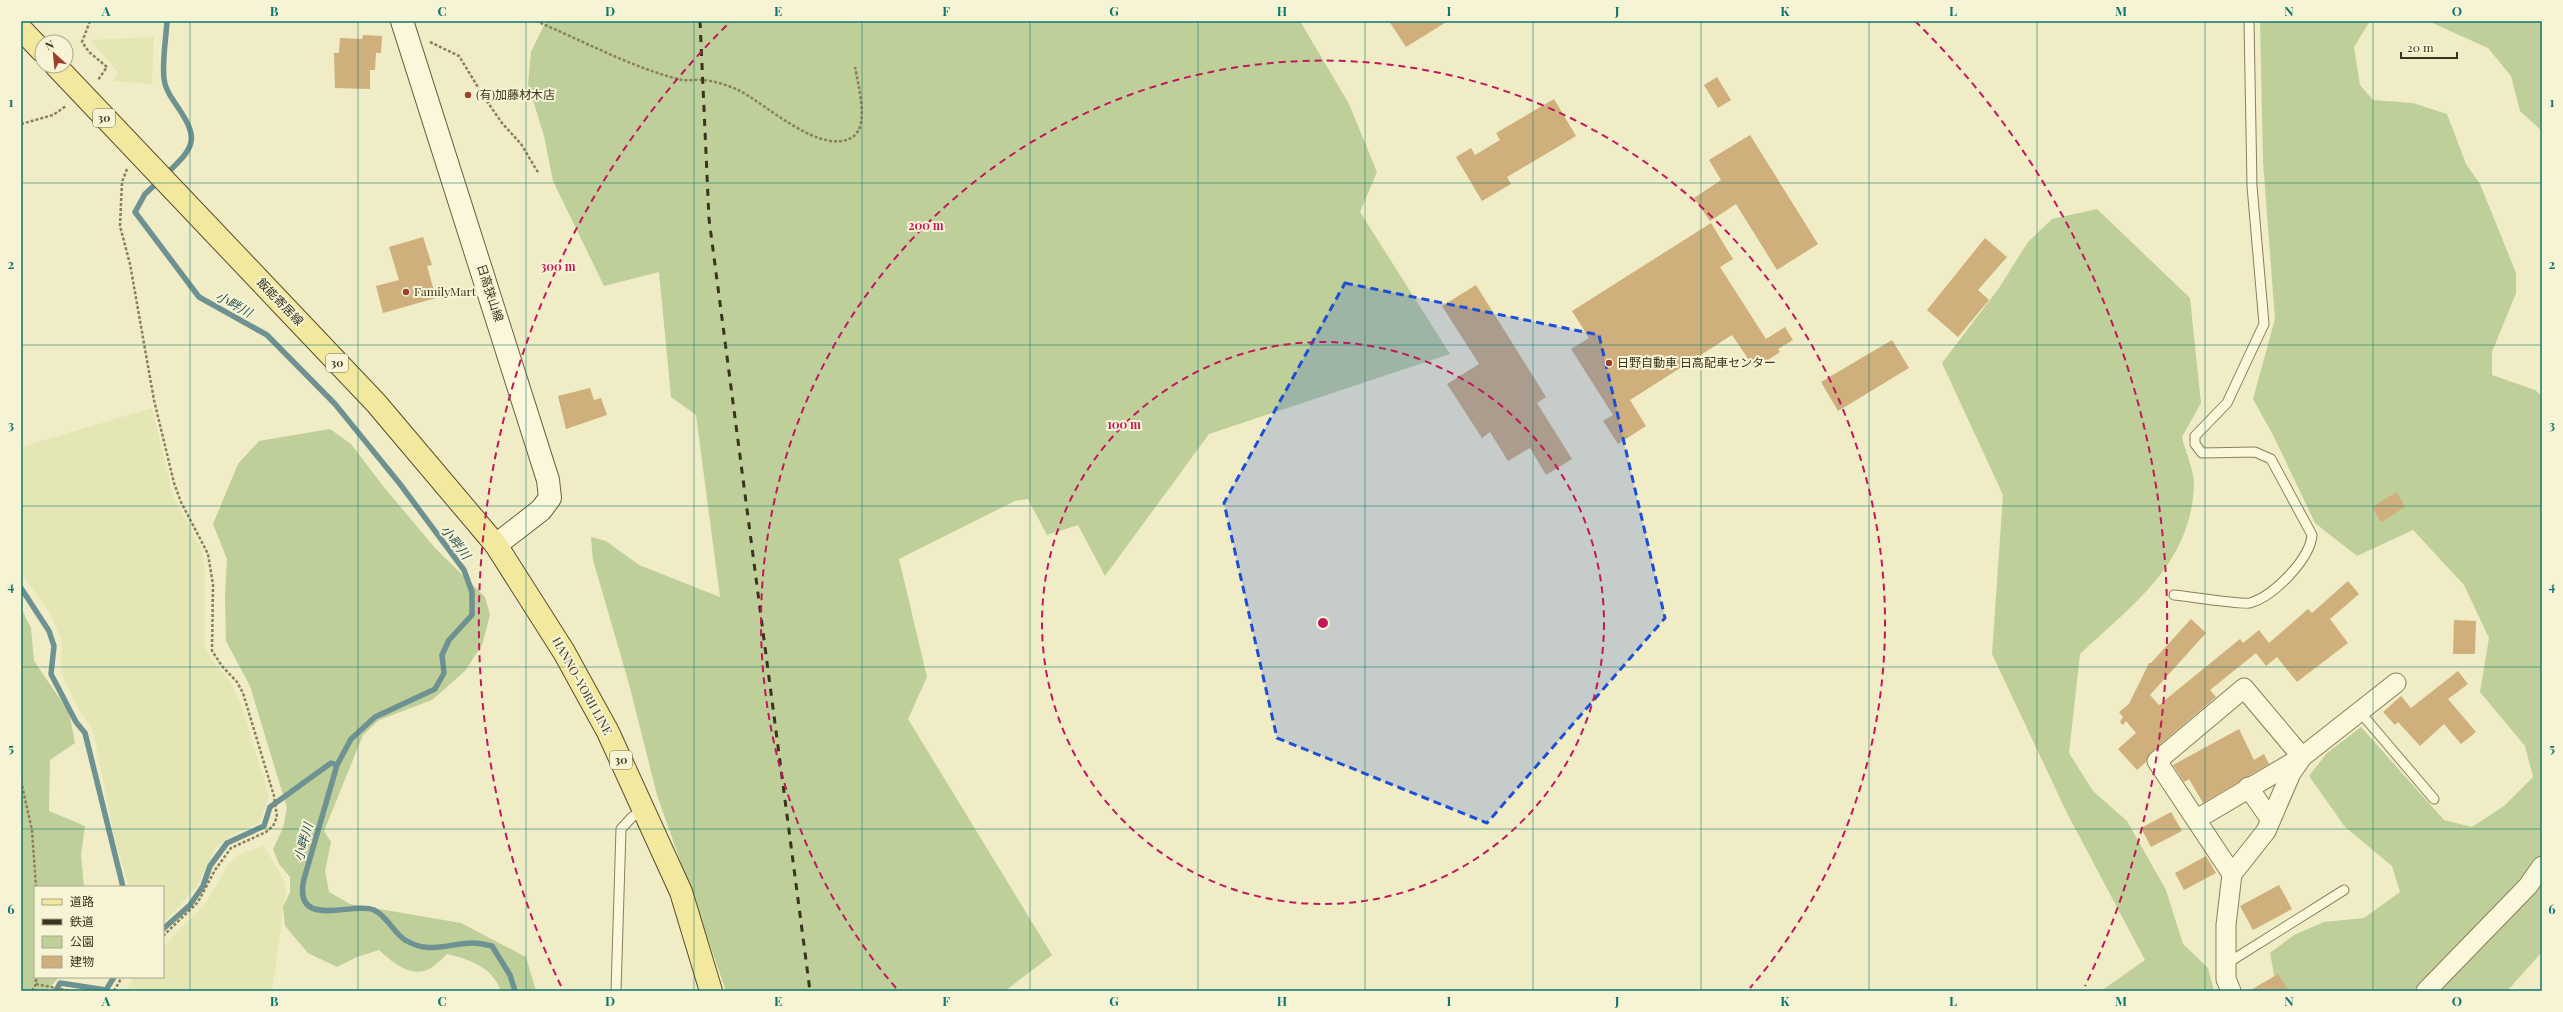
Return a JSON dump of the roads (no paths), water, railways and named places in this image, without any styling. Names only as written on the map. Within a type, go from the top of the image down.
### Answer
[{"type":"main road","name":"日高狭山線","points":[[402,21],[548,480],[550,498],[541,510],[496,546]]},
{"type":"main road","points":[[21,29],[34,43]]},
{"type":"main road","name":"飯能寄居線","points":[[63,74],[376,403],[496,546]]},
{"type":"main road","name":"HANNO-YORII LINE","points":[[496,546],[564,652],[608,732],[645,810],[681,892],[711,991]]},
{"type":"street","points":[[2197,819],[2248,787],[2302,757],[2396,683]]},
{"type":"street","points":[[2232,874],[2197,819],[2157,761],[2244,688],[2302,757]]},
{"type":"street","points":[[2231,991],[2226,979],[2226,925],[2232,874],[2266,831],[2291,773],[2302,757]]},
{"type":"street","points":[[2248,787],[2271,820]]},
{"type":"street","points":[[2426,991],[2528,886],[2542,866]]},
{"type":"lane","points":[[2174,595],[2250,603],[2284,583],[2311,545],[2312,535],[2271,459],[2255,452],[2202,453],[2195,444],[2195,436],[2227,403],[2264,324],[2252,186],[2249,21]]},
{"type":"lane","points":[[2360,712],[2434,800]]},
{"type":"lane","points":[[616,991],[621,829],[632,817],[645,810]]},
{"type":"lane","points":[[2226,964],[2344,890]]},
{"type":"waterway","name":"小畔川","points":[[166,174],[184,156],[189,149],[191,142],[191,134],[188,125],[170,95],[165,82],[163,65],[167,21]]},
{"type":"waterway","name":"小畔川","points":[[160,180],[145,194],[135,212],[199,297],[267,335],[335,404],[400,484],[464,570],[472,592],[472,615],[449,640],[442,655],[444,673],[435,689],[375,717],[351,739],[337,765],[304,879],[303,895],[307,905],[315,909],[327,911],[364,908],[374,910],[383,916],[401,937],[423,947],[431,948],[465,943],[492,946],[510,975],[515,991]]},
{"type":"waterway","points":[[21,588],[49,631],[54,646],[51,674],[76,722],[85,733],[123,886]]},
{"type":"waterway","points":[[164,928],[190,905],[203,886],[210,866],[227,843],[264,826],[270,807],[331,763],[337,765]]},
{"type":"waterway","points":[[56,991],[60,983],[106,990],[113,978]]},
{"type":"railway","points":[[700,21],[709,219],[810,991]]},
{"type":"place","name":"(有)加藤材木店","points":[[468,95]]},
{"type":"place","name":"FamilyMart","points":[[406,292]]},
{"type":"place","name":"日野自動車 日高配車センター","points":[[1609,363]]}]
